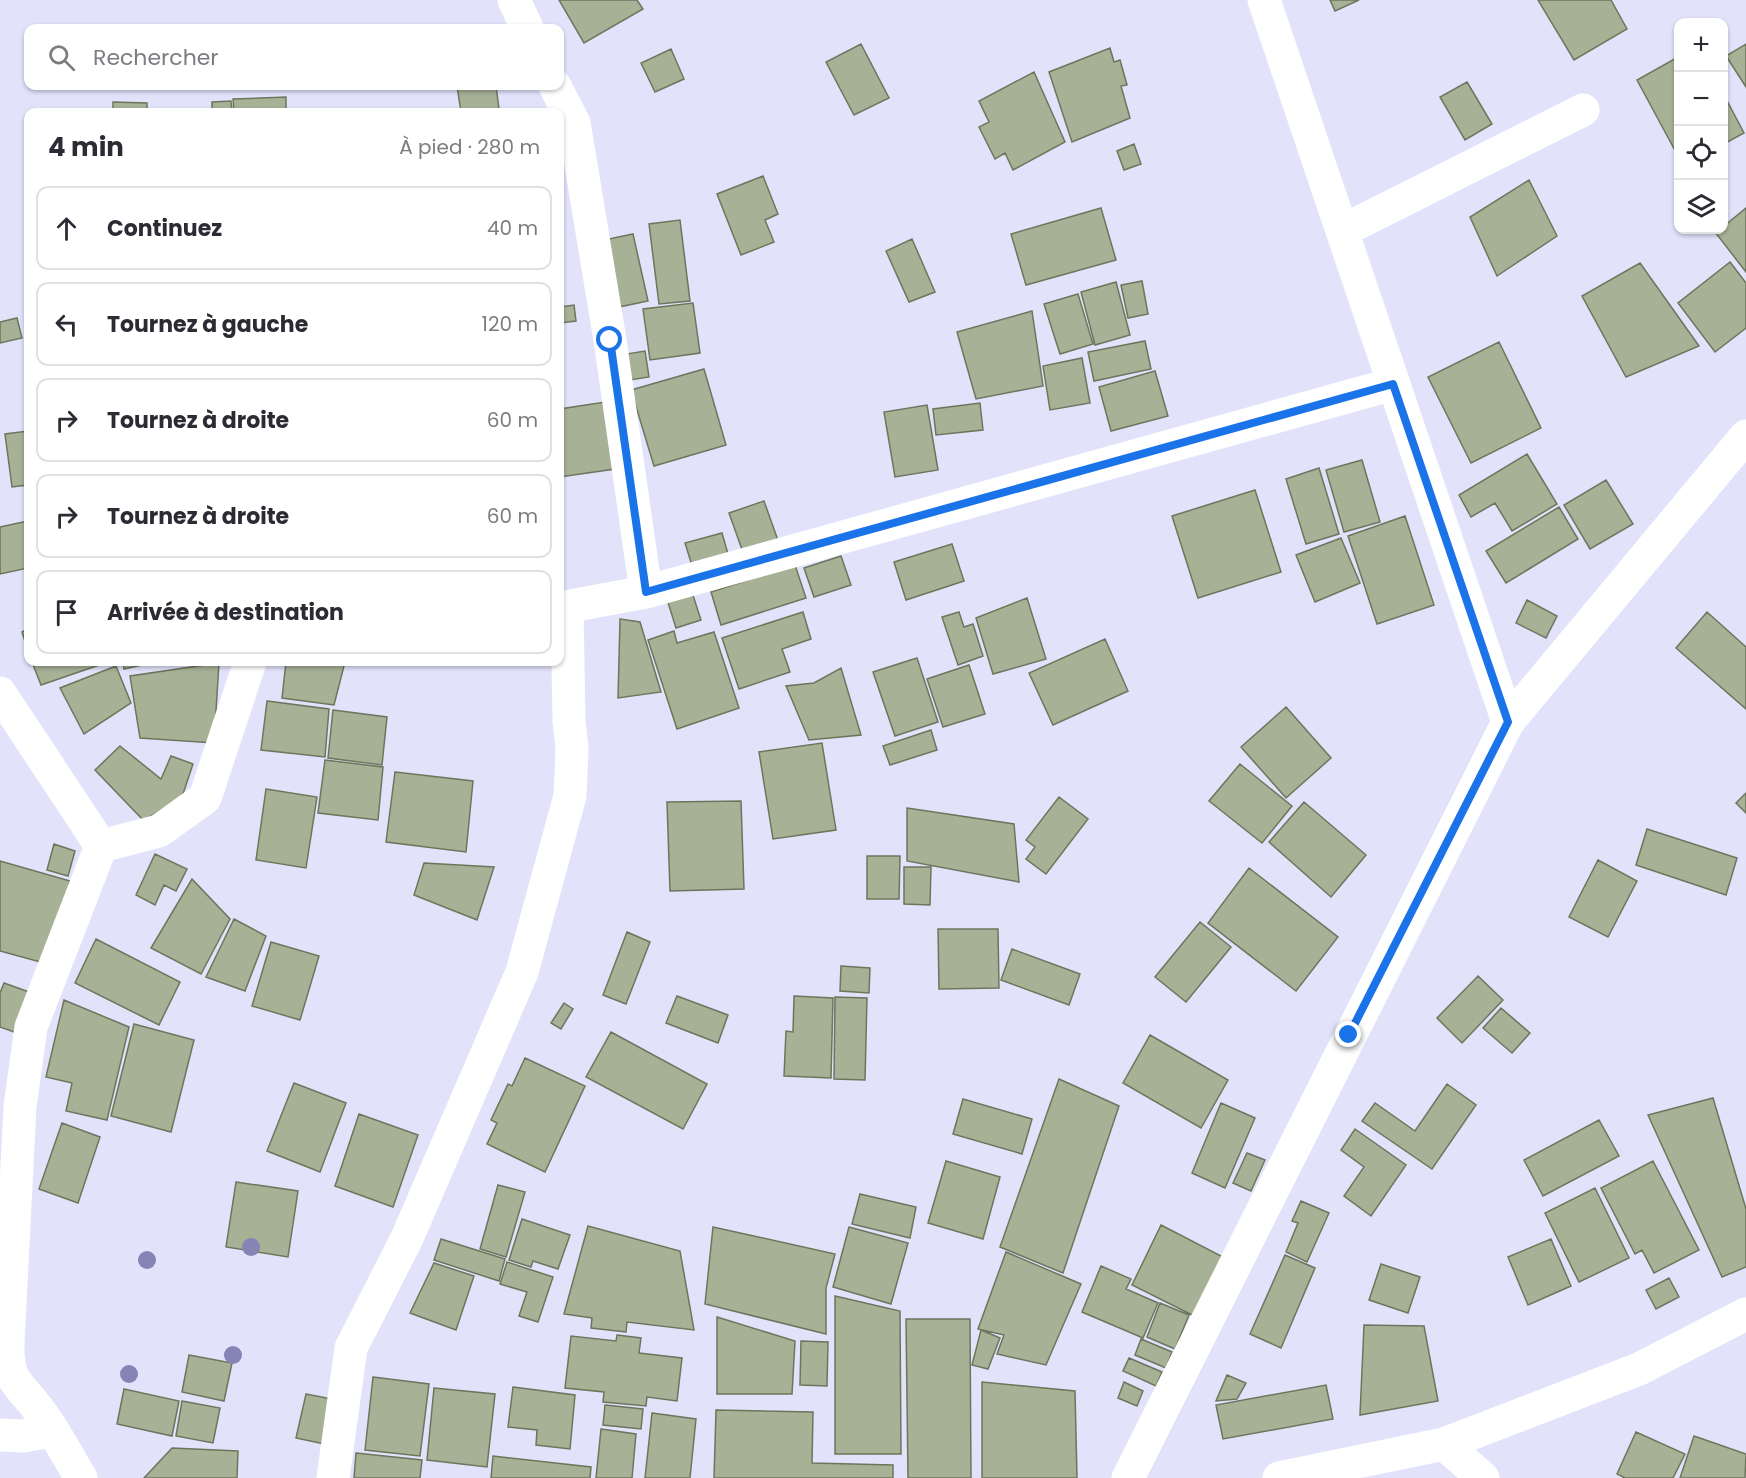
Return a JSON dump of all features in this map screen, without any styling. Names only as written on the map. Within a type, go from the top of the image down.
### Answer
[{"type":"street","points":[[513,0],[525,24]]},
{"type":"street","points":[[1264,0],[1508,722]]},
{"type":"street","points":[[557,90],[574,123],[610,340],[646,592]]},
{"type":"street","points":[[1342,231],[1583,110]]},
{"type":"street","points":[[564,608],[646,592],[1393,384]]},
{"type":"street","points":[[1128,1478],[1508,722],[1746,436]]},
{"type":"street","points":[[333,1478],[351,1348],[407,1238],[522,972],[570,795],[572,749],[564,627]]},
{"type":"street","points":[[101,846],[159,831],[205,798],[249,666]]},
{"type":"street","points":[[0,693],[101,846]]},
{"type":"street","points":[[81,1478],[41,1413],[14,1383],[8,1365],[20,1107],[31,1027],[101,846]]},
{"type":"street","points":[[1279,1478],[1444,1444],[1639,1369],[1746,1314]]},
{"type":"street","points":[[0,1435],[23,1436],[51,1431]]},
{"type":"street","points":[[1444,1444],[1482,1478]]},
{"type":"building","points":[[559,0],[637,0],[643,9],[584,43]]},
{"type":"building","points":[[1330,0],[1359,0],[1335,11]]},
{"type":"building","points":[[1538,0],[1611,0],[1627,29],[1574,60]]},
{"type":"building","points":[[861,44],[889,98],[854,115],[826,62]]},
{"type":"building","points":[[1746,44],[1746,87],[1728,59],[1728,55]]},
{"type":"building","points":[[1110,48],[1114,62],[1120,60],[1127,85],[1121,86],[1130,118],[1072,142],[1049,72]]},
{"type":"building","points":[[671,49],[684,79],[655,92],[641,63]]},
{"type":"building","points":[[1674,59],[1674,149],[1637,80]]},
{"type":"building","points":[[1034,72],[1065,142],[1013,170],[1005,153],[995,159],[979,127],[989,122],[979,101]]},
{"type":"building","points":[[1467,82],[1492,124],[1465,140],[1440,97]]},
{"type":"building","points":[[458,90],[497,90],[499,108],[460,108]]},
{"type":"building","points":[[286,97],[286,108],[234,108],[233,99]]},
{"type":"building","points":[[231,101],[232,108],[212,108],[212,102]]},
{"type":"building","points":[[113,102],[147,103],[147,108],[113,108]]},
{"type":"building","points":[[1728,103],[1744,133],[1728,142]]},
{"type":"building","points":[[1134,144],[1141,164],[1124,170],[1117,151]]},
{"type":"building","points":[[763,176],[778,214],[765,220],[774,242],[741,255],[717,194]]},
{"type":"building","points":[[1529,180],[1557,236],[1497,276],[1470,217]]},
{"type":"building","points":[[1101,208],[1116,260],[1026,285],[1011,234]]},
{"type":"building","points":[[1746,208],[1746,272],[1717,234],[1728,234],[1728,223]]},
{"type":"building","points":[[680,220],[690,301],[659,304],[649,224]]},
{"type":"building","points":[[633,234],[648,301],[619,307],[604,240]]},
{"type":"building","points":[[912,239],[935,292],[909,302],[886,251]]},
{"type":"building","points":[[1730,262],[1746,283],[1746,328],[1715,352],[1678,303]]},
{"type":"building","points":[[1640,263],[1699,346],[1626,377],[1582,296]]},
{"type":"building","points":[[1142,281],[1148,314],[1128,318],[1121,285]]},
{"type":"building","points":[[1116,282],[1130,335],[1095,345],[1081,292]]},
{"type":"building","points":[[1078,294],[1093,344],[1060,354],[1044,304]]},
{"type":"building","points":[[693,303],[700,353],[650,360],[643,309]]},
{"type":"building","points":[[574,305],[576,321],[564,322],[564,306]]},
{"type":"building","points":[[1032,311],[1043,386],[976,399],[957,332]]},
{"type":"building","points":[[17,318],[22,338],[0,343],[0,322]]},
{"type":"building","points":[[1145,341],[1151,369],[1094,381],[1088,352]]},
{"type":"building","points":[[1499,342],[1541,428],[1471,463],[1428,377]]},
{"type":"building","points":[[645,351],[649,377],[630,380],[626,354]]},
{"type":"building","points":[[1082,358],[1090,403],[1050,410],[1043,366]]},
{"type":"building","points":[[704,369],[726,445],[654,466],[631,390]]},
{"type":"building","points":[[1155,371],[1168,416],[1111,431],[1099,387]]},
{"type":"building","points":[[605,402],[615,469],[564,476],[564,408]]},
{"type":"building","points":[[980,403],[983,430],[936,435],[933,409]]},
{"type":"building","points":[[927,405],[938,470],[895,477],[884,412]]},
{"type":"building","points":[[24,432],[24,486],[12,487],[5,434]]},
{"type":"building","points":[[1527,454],[1557,504],[1512,531],[1495,503],[1471,517],[1459,495]]},
{"type":"building","points":[[1362,460],[1380,522],[1344,532],[1326,470]]},
{"type":"building","points":[[1319,468],[1339,534],[1306,544],[1286,479]]},
{"type":"building","points":[[1606,480],[1633,524],[1590,549],[1564,505]]},
{"type":"building","points":[[1255,490],[1281,572],[1198,598],[1172,516]]},
{"type":"building","points":[[764,501],[780,546],[745,558],[729,513]]},
{"type":"building","points":[[1559,507],[1578,539],[1506,583],[1486,551]]},
{"type":"building","points":[[1405,516],[1434,605],[1377,624],[1348,536]]},
{"type":"building","points":[[24,522],[24,569],[0,574],[0,527]]},
{"type":"building","points":[[722,533],[730,561],[694,572],[685,543]]},
{"type":"building","points":[[1341,538],[1360,583],[1315,602],[1296,555]]},
{"type":"building","points":[[952,544],[964,581],[906,600],[894,562]]},
{"type":"building","points":[[841,556],[851,585],[814,597],[804,568]]},
{"type":"building","points":[[795,565],[806,598],[721,625],[711,592]]},
{"type":"building","points":[[691,589],[701,620],[676,628],[666,596]]},
{"type":"building","points":[[1027,598],[1046,659],[993,674],[976,618]]},
{"type":"building","points":[[1527,600],[1557,616],[1546,638],[1516,623]]},
{"type":"building","points":[[803,612],[811,639],[782,649],[790,672],[739,689],[722,638]]},
{"type":"building","points":[[959,612],[964,627],[973,624],[983,656],[958,665],[942,617]]},
{"type":"building","points":[[1707,612],[1746,647],[1746,709],[1676,648]]},
{"type":"building","points":[[620,619],[640,622],[661,692],[618,698]]},
{"type":"building","points":[[674,631],[677,643],[714,632],[739,708],[677,729],[648,640]]},
{"type":"building","points":[[1105,639],[1128,691],[1053,725],[1029,673]]},
{"type":"building","points":[[917,658],[938,722],[895,736],[873,672]]},
{"type":"building","points":[[969,665],[985,714],[943,727],[927,679]]},
{"type":"building","points":[[34,666],[96,666],[41,685]]},
{"type":"building","points":[[116,666],[131,703],[84,734],[60,688]]},
{"type":"building","points":[[198,666],[219,666],[214,743],[140,738],[130,676]]},
{"type":"building","points":[[286,666],[344,666],[334,705],[282,698]]},
{"type":"building","points":[[841,668],[861,735],[809,740],[786,686],[814,683]]},
{"type":"building","points":[[267,701],[329,709],[325,757],[261,750]]},
{"type":"building","points":[[1286,707],[1331,758],[1286,798],[1241,747]]},
{"type":"building","points":[[333,710],[387,717],[382,765],[328,758]]},
{"type":"building","points":[[931,730],[937,750],[890,765],[883,746]]},
{"type":"building","points":[[822,743],[836,830],[773,839],[759,752]]},
{"type":"building","points":[[120,746],[161,779],[171,756],[193,764],[182,797],[144,821],[95,770]]},
{"type":"building","points":[[325,760],[383,767],[378,820],[318,813]]},
{"type":"building","points":[[1240,764],[1292,806],[1262,843],[1209,801]]},
{"type":"building","points":[[395,772],[473,781],[466,852],[386,842]]},
{"type":"building","points":[[266,789],[317,797],[306,868],[256,860]]},
{"type":"building","points":[[1746,793],[1746,813],[1736,803]]},
{"type":"building","points":[[1059,797],[1088,819],[1046,874],[1026,859],[1035,847],[1026,840]]},
{"type":"building","points":[[741,801],[744,889],[670,891],[667,802]]},
{"type":"building","points":[[1304,802],[1366,855],[1331,897],[1269,842]]},
{"type":"building","points":[[907,808],[1014,824],[1019,882],[907,861]]},
{"type":"building","points":[[1647,829],[1737,858],[1726,895],[1636,865]]},
{"type":"building","points":[[54,844],[75,851],[68,876],[47,870]]},
{"type":"building","points":[[155,854],[187,869],[176,891],[164,885],[155,905],[136,895]]},
{"type":"building","points":[[867,856],[900,856],[899,899],[867,899]]},
{"type":"building","points":[[1598,860],[1637,881],[1608,937],[1569,917]]},
{"type":"building","points":[[0,861],[70,881],[48,964],[0,951]]},
{"type":"building","points":[[424,863],[494,867],[477,920],[414,895]]},
{"type":"building","points":[[904,867],[931,867],[930,905],[904,904]]},
{"type":"building","points":[[1249,868],[1338,937],[1296,991],[1208,923]]},
{"type":"building","points":[[192,879],[230,919],[201,974],[151,948]]},
{"type":"building","points":[[234,919],[266,936],[245,991],[206,977]]},
{"type":"building","points":[[1200,922],[1231,947],[1186,1002],[1155,977]]},
{"type":"building","points":[[938,929],[998,929],[999,988],[939,989]]},
{"type":"building","points":[[627,932],[650,942],[626,1004],[603,995]]},
{"type":"building","points":[[96,939],[180,982],[159,1025],[75,983]]},
{"type":"building","points":[[271,942],[319,956],[300,1020],[252,1006]]},
{"type":"building","points":[[1012,949],[1080,974],[1069,1005],[1001,980]]},
{"type":"building","points":[[841,966],[870,968],[869,993],[840,991]]},
{"type":"building","points":[[1478,976],[1503,1000],[1462,1043],[1437,1018]]},
{"type":"building","points":[[4,983],[32,993],[17,1033],[0,1027],[0,993]]},
{"type":"building","points":[[677,996],[728,1015],[718,1043],[666,1023]]},
{"type":"building","points":[[794,996],[833,998],[831,1078],[784,1076],[786,1031],[793,1032]]},
{"type":"building","points":[[835,997],[867,998],[865,1080],[834,1079]]},
{"type":"building","points":[[64,1000],[129,1027],[107,1120],[66,1111],[72,1083],[46,1077]]},
{"type":"building","points":[[564,1003],[573,1009],[561,1029],[551,1023]]},
{"type":"building","points":[[1501,1008],[1530,1033],[1512,1053],[1483,1028]]},
{"type":"building","points":[[134,1024],[194,1040],[171,1132],[111,1116]]},
{"type":"building","points":[[611,1032],[707,1084],[683,1129],[586,1077]]},
{"type":"building","points":[[1150,1035],[1228,1080],[1201,1128],[1123,1083]]},
{"type":"building","points":[[525,1058],[585,1086],[545,1172],[487,1144],[497,1123],[491,1120],[508,1084],[512,1086]]},
{"type":"building","points":[[1059,1079],[1119,1106],[1063,1273],[1000,1247]]},
{"type":"building","points":[[294,1083],[346,1103],[320,1172],[267,1151]]},
{"type":"building","points":[[1447,1084],[1476,1105],[1432,1169],[1362,1121],[1375,1103],[1415,1131]]},
{"type":"building","points":[[1713,1098],[1746,1209],[1746,1267],[1722,1277],[1648,1115]]},
{"type":"building","points":[[963,1099],[1032,1119],[1022,1154],[953,1134]]},
{"type":"building","points":[[1221,1103],[1255,1118],[1225,1188],[1192,1173]]},
{"type":"building","points":[[359,1114],[418,1135],[393,1207],[335,1186]]},
{"type":"building","points":[[1599,1120],[1619,1156],[1543,1196],[1524,1160]]},
{"type":"building","points":[[62,1123],[100,1137],[78,1203],[39,1189]]},
{"type":"building","points":[[1355,1129],[1406,1165],[1371,1216],[1344,1196],[1364,1167],[1341,1150]]},
{"type":"building","points":[[1247,1153],[1265,1160],[1251,1191],[1233,1183]]},
{"type":"building","points":[[946,1161],[1000,1177],[983,1239],[928,1223]]},
{"type":"building","points":[[1653,1161],[1699,1250],[1654,1273],[1642,1250],[1635,1254],[1601,1188]]},
{"type":"building","points":[[236,1182],[298,1191],[288,1257],[226,1247]]},
{"type":"building","points":[[498,1185],[525,1192],[506,1257],[480,1249]]},
{"type":"building","points":[[1595,1188],[1629,1258],[1579,1282],[1545,1213]]},
{"type":"building","points":[[860,1194],[916,1207],[910,1238],[852,1224]]},
{"type":"building","points":[[1301,1201],[1329,1213],[1307,1262],[1286,1252],[1298,1223],[1292,1221]]},
{"type":"building","points":[[522,1219],[570,1235],[558,1269],[533,1261],[531,1267],[509,1260]]},
{"type":"building","points":[[1161,1225],[1223,1257],[1194,1316],[1132,1285]]},
{"type":"building","points":[[588,1226],[680,1251],[694,1330],[627,1322],[626,1332],[591,1328],[592,1318],[564,1314]]},
{"type":"building","points":[[713,1227],[835,1254],[826,1288],[826,1334],[705,1304]]},
{"type":"building","points":[[849,1227],[908,1243],[891,1304],[833,1287]]},
{"type":"building","points":[[441,1239],[505,1259],[499,1281],[434,1260]]},
{"type":"building","points":[[1551,1239],[1571,1286],[1528,1305],[1508,1257]]},
{"type":"building","points":[[1006,1252],[1081,1284],[1046,1365],[997,1354],[1004,1335],[978,1329]]},
{"type":"building","points":[[1285,1255],[1315,1268],[1281,1348],[1250,1334]]},
{"type":"building","points":[[507,1262],[553,1277],[538,1322],[519,1316],[527,1292],[500,1284]]},
{"type":"building","points":[[434,1263],[474,1276],[456,1330],[410,1313]]},
{"type":"building","points":[[1381,1264],[1420,1277],[1408,1313],[1369,1300]]},
{"type":"building","points":[[1101,1266],[1131,1279],[1126,1289],[1158,1303],[1143,1338],[1082,1312]]},
{"type":"building","points":[[1669,1278],[1679,1297],[1656,1309],[1646,1290]]},
{"type":"building","points":[[835,1296],[900,1311],[901,1454],[835,1454]]},
{"type":"building","points":[[1160,1303],[1189,1315],[1175,1349],[1147,1337]]},
{"type":"building","points":[[717,1317],[795,1341],[792,1394],[717,1394]]},
{"type":"building","points":[[906,1319],[970,1319],[971,1478],[908,1478]]},
{"type":"building","points":[[1364,1325],[1424,1326],[1438,1401],[1360,1415]]},
{"type":"building","points":[[981,1330],[1000,1338],[988,1369],[972,1365]]},
{"type":"building","points":[[617,1335],[641,1338],[639,1353],[682,1358],[677,1401],[647,1397],[646,1406],[603,1402],[604,1392],[565,1388],[571,1336],[616,1341]]},
{"type":"building","points":[[1141,1339],[1172,1352],[1166,1368],[1135,1355]]},
{"type":"building","points":[[801,1341],[828,1342],[827,1386],[800,1385]]},
{"type":"building","points":[[189,1355],[232,1363],[224,1401],[182,1392]]},
{"type":"building","points":[[1129,1358],[1162,1372],[1156,1386],[1123,1371]]},
{"type":"building","points":[[1227,1375],[1246,1383],[1237,1399],[1216,1401]]},
{"type":"building","points":[[373,1377],[429,1384],[420,1456],[365,1450]]},
{"type":"building","points":[[982,1382],[1075,1391],[1077,1478],[982,1478]]},
{"type":"building","points":[[1124,1382],[1143,1391],[1137,1406],[1118,1398]]},
{"type":"building","points":[[1326,1385],[1333,1419],[1223,1439],[1216,1405]]},
{"type":"building","points":[[513,1387],[575,1395],[570,1449],[536,1445],[537,1430],[508,1427]]},
{"type":"building","points":[[434,1388],[495,1394],[487,1467],[427,1460]]},
{"type":"building","points":[[124,1389],[179,1401],[172,1436],[117,1424]]},
{"type":"building","points":[[306,1394],[342,1401],[334,1446],[296,1438]]},
{"type":"building","points":[[182,1401],[220,1408],[213,1443],[176,1436]]},
{"type":"building","points":[[605,1405],[643,1409],[641,1429],[603,1425]]},
{"type":"building","points":[[716,1410],[813,1412],[812,1463],[893,1465],[893,1478],[714,1478]]},
{"type":"building","points":[[652,1413],[696,1419],[690,1478],[645,1478]]},
{"type":"building","points":[[601,1429],[636,1434],[632,1478],[596,1478]]},
{"type":"building","points":[[1636,1432],[1685,1454],[1673,1478],[1625,1478],[1617,1474]]},
{"type":"building","points":[[1694,1436],[1746,1454],[1745,1478],[1680,1478]]},
{"type":"building","points":[[172,1448],[238,1451],[237,1478],[144,1478]]},
{"type":"building","points":[[356,1453],[422,1460],[420,1478],[354,1478]]},
{"type":"building","points":[[493,1456],[591,1467],[590,1478],[491,1478]]},
{"type":"route","points":[[610,340],[646,592],[1393,384],[1508,722],[1349,1035]]}]
